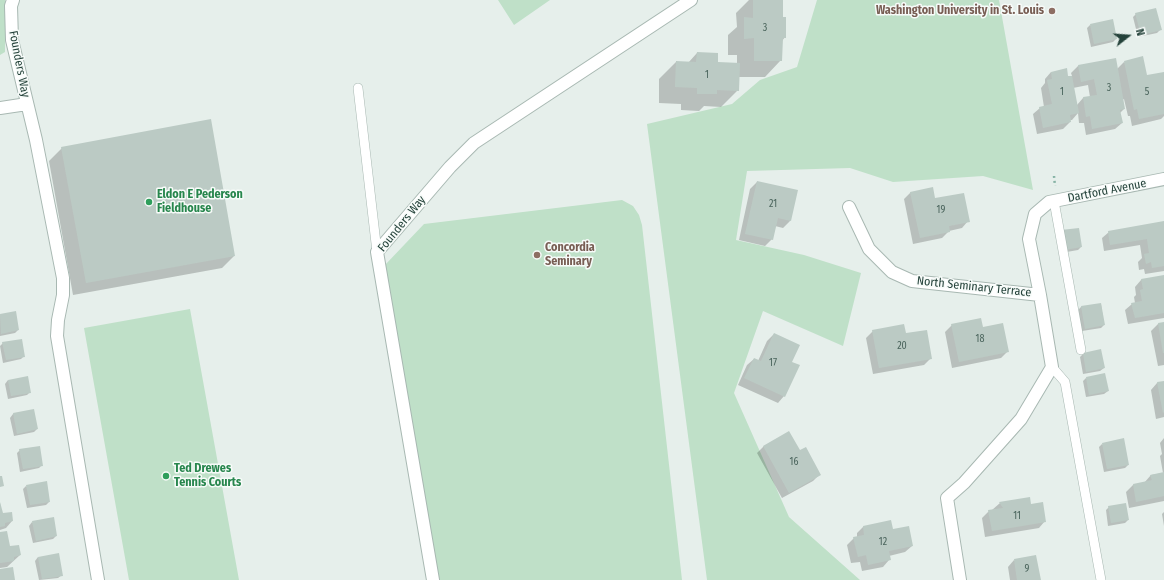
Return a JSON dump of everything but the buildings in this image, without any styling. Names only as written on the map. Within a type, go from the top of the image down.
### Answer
[{"type":"street","name":"Founders Way","points":[[13,0],[11,6],[12,40],[36,140],[63,278],[63,295],[58,320],[57,336],[98,580]]},
{"type":"street","name":"Founders Way","points":[[433,580],[377,252],[450,167],[474,143],[691,0]]},
{"type":"street","points":[[0,108],[27,104]]},
{"type":"street","name":"Dartford Avenue","points":[[1051,202],[1164,179]]},
{"type":"street","name":"North Seminary Terrace","points":[[1051,202],[1035,214],[1029,239],[1052,367]]},
{"type":"street","name":"North Seminary Terrace","points":[[849,207],[869,249],[892,272],[912,281],[1040,295]]},
{"type":"street","points":[[960,580],[947,498],[964,483],[1021,419],[1052,367]]},
{"type":"lane","points":[[358,88],[377,252]]},
{"type":"lane","points":[[1051,202],[1081,350]]},
{"type":"lane","points":[[1052,367],[1065,382],[1101,580]]},
{"type":"green space","points":[[0,0],[5,0],[5,52],[0,55]]},
{"type":"green space","points":[[498,0],[550,0],[514,25]]},
{"type":"green space","points":[[817,0],[999,0],[1033,190],[983,176],[893,182],[850,168],[747,171],[736,240],[804,255],[861,273],[843,346],[763,311],[734,393],[789,517],[860,580],[707,580],[647,124],[732,104],[760,80],[797,67]]},
{"type":"green space","points":[[622,200],[633,206],[639,215],[642,225],[682,580],[438,580],[385,265],[424,224]]},
{"type":"green space","name":"Ted Drewes Tennis Courts","points":[[190,309],[239,580],[129,580],[84,328]]},
{"type":"place","name":"Washington University in St. Louis","points":[[1052,11]]},
{"type":"place","name":"Eldon E Pederson Fieldhouse","points":[[149,202]]},
{"type":"place","name":"Concordia Seminary","points":[[537,255]]},
{"type":"place","name":"Ted Drewes Tennis Courts","points":[[166,476]]}]
